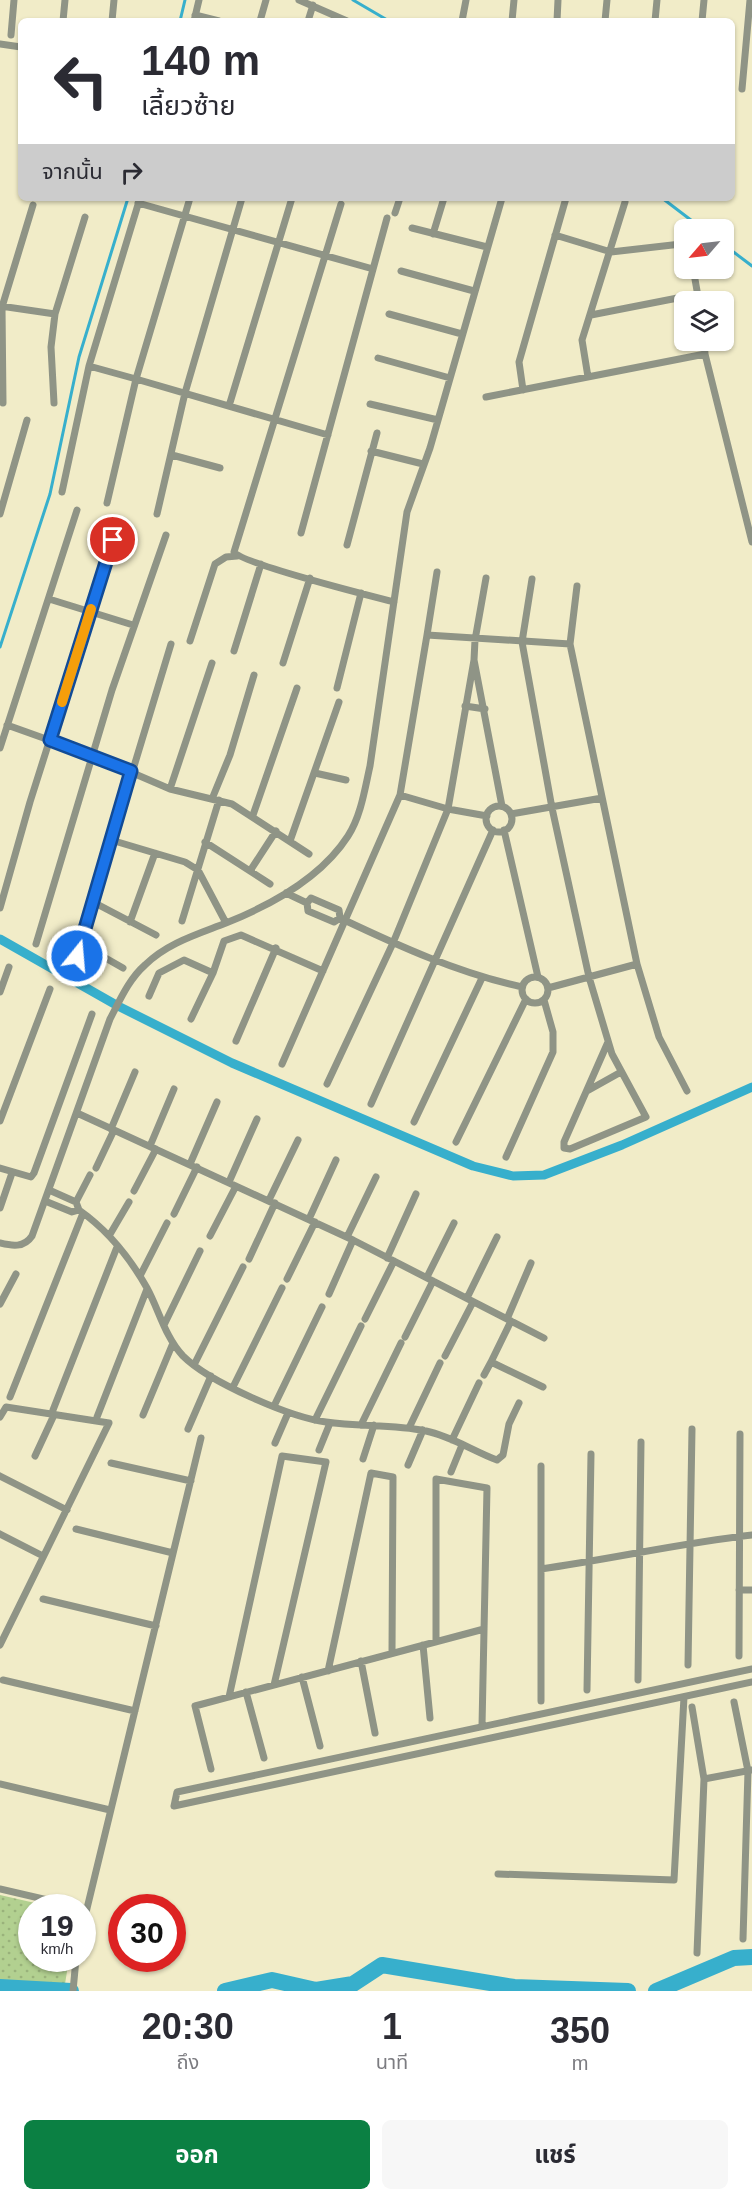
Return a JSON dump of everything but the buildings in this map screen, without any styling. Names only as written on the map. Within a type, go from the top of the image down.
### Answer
[{"type":"street","points":[[11,35],[14,0]]},
{"type":"street","points":[[63,18],[65,0]]},
{"type":"street","points":[[112,18],[114,0]]},
{"type":"street","points":[[194,18],[199,0]]},
{"type":"street","points":[[261,18],[266,0]]},
{"type":"street","points":[[300,0],[341,18]]},
{"type":"street","points":[[462,18],[465,0]]},
{"type":"street","points":[[512,18],[514,0]]},
{"type":"street","points":[[557,18],[558,0]]},
{"type":"street","points":[[605,18],[608,0]]},
{"type":"street","points":[[655,18],[657,0]]},
{"type":"street","points":[[702,18],[704,0]]},
{"type":"street","points":[[742,89],[750,0]]},
{"type":"street","points":[[309,18],[313,5]]},
{"type":"street","points":[[0,44],[18,47]]},
{"type":"street","points":[[62,492],[89,366],[139,201],[232,230],[373,269]]},
{"type":"street","points":[[107,503],[136,379],[189,201]]},
{"type":"street","points":[[157,514],[185,393],[241,201]]},
{"type":"street","points":[[229,406],[291,201]]},
{"type":"street","points":[[395,213],[399,201]]},
{"type":"street","points":[[433,234],[443,201]]},
{"type":"street","points":[[0,1243],[15,1246],[29,1242],[110,1019],[123,993],[142,967],[153,957],[195,934],[226,923],[286,893],[336,851],[349,834],[356,818],[370,766],[405,522],[438,420],[501,201]]},
{"type":"street","points":[[523,390],[519,362],[565,201]]},
{"type":"street","points":[[588,377],[582,346],[625,202]]},
{"type":"street","points":[[237,556],[234,552],[236,544],[341,204]]},
{"type":"street","points":[[3,404],[1,306],[33,205]]},
{"type":"street","points":[[54,403],[51,347],[55,314],[85,217]]},
{"type":"street","points":[[301,533],[387,218]]},
{"type":"street","points":[[412,228],[487,247]]},
{"type":"street","points":[[555,235],[611,252],[674,245]]},
{"type":"street","points":[[400,271],[474,291]]},
{"type":"street","points":[[591,315],[674,302]]},
{"type":"street","points":[[1,306],[55,314]]},
{"type":"street","points":[[389,314],[462,334]]},
{"type":"street","points":[[705,351],[752,542]]},
{"type":"street","points":[[486,397],[705,354]]},
{"type":"street","points":[[378,358],[450,378]]},
{"type":"street","points":[[89,366],[328,435]]},
{"type":"street","points":[[370,404],[438,420]]},
{"type":"street","points":[[0,514],[27,420]]},
{"type":"street","points":[[346,545],[377,433]]},
{"type":"street","points":[[371,451],[423,464]]},
{"type":"street","points":[[171,455],[220,468]]},
{"type":"street","points":[[0,748],[77,510]]},
{"type":"street","points":[[0,908],[119,521]]},
{"type":"street","points":[[36,944],[91,755],[133,626],[166,535]]},
{"type":"street","points":[[190,641],[216,564],[226,557],[237,556],[394,602]]},
{"type":"street","points":[[234,651],[261,564]]},
{"type":"street","points":[[282,1064],[323,970],[342,919],[400,795],[437,572]]},
{"type":"street","points":[[283,663],[310,578]]},
{"type":"street","points":[[327,1084],[393,943],[448,809],[486,578]]},
{"type":"street","points":[[532,579],[522,642],[552,808],[589,977],[608,1042],[645,1118],[570,1149],[564,1148],[564,1142],[608,1042]]},
{"type":"street","points":[[577,585],[570,644],[637,964],[659,1037],[687,1091]]},
{"type":"street","points":[[338,688],[361,593]]},
{"type":"street","points":[[49,599],[133,626]]},
{"type":"street","points":[[427,635],[475,640],[570,644]]},
{"type":"street","points":[[73,968],[171,644]]},
{"type":"street","points":[[474,660],[502,806],[511,814],[512,822],[504,830],[493,830]]},
{"type":"street","points":[[170,789],[212,663]]},
{"type":"street","points":[[182,921],[254,675]]},
{"type":"street","points":[[253,815],[297,688]]},
{"type":"street","points":[[290,841],[339,702]]},
{"type":"street","points":[[465,706],[485,709]]},
{"type":"street","points":[[7,724],[91,755],[170,789],[216,800],[253,815],[309,854]]},
{"type":"street","points":[[315,773],[346,780]]},
{"type":"street","points":[[400,795],[448,809],[487,816]]},
{"type":"street","points":[[511,814],[602,798]]},
{"type":"street","points":[[493,830],[488,824],[487,816],[494,807],[502,806]]},
{"type":"street","points":[[371,1104],[493,830]]},
{"type":"street","points":[[504,830],[538,977]]},
{"type":"street","points":[[250,871],[276,831]]},
{"type":"street","points":[[111,840],[185,862],[198,870],[226,923]]},
{"type":"street","points":[[205,842],[270,884]]},
{"type":"street","points":[[130,922],[155,853]]},
{"type":"street","points":[[286,893],[307,903]]},
{"type":"street","points":[[342,919],[339,910],[311,898],[307,903],[308,910],[334,922],[342,919],[434,960],[482,978],[522,987]]},
{"type":"street","points":[[93,902],[156,935]]},
{"type":"street","points":[[191,1019],[213,973],[224,941],[241,935],[323,970]]},
{"type":"street","points":[[81,944],[123,968]]},
{"type":"street","points":[[236,1041],[276,948]]},
{"type":"street","points":[[149,996],[159,973],[184,960],[213,973]]},
{"type":"street","points":[[548,988],[637,964]]},
{"type":"street","points":[[0,992],[9,967]]},
{"type":"street","points":[[506,1157],[553,1052],[553,1032],[544,1000],[548,988],[545,981],[538,977],[526,980],[522,987],[526,999],[533,1003],[544,1000]]},
{"type":"street","points":[[414,1122],[482,978]]},
{"type":"street","points":[[0,1121],[50,988]]},
{"type":"street","points":[[456,1142],[526,999]]},
{"type":"street","points":[[0,1168],[31,1177],[34,1173],[50,1135],[92,1014]]},
{"type":"street","points":[[96,1168],[135,1072]]},
{"type":"street","points":[[586,1092],[621,1072]]},
{"type":"street","points":[[134,1191],[153,1148],[174,1089]]},
{"type":"street","points":[[174,1214],[217,1102]]},
{"type":"street","points":[[77,1113],[350,1238],[543,1338]]},
{"type":"street","points":[[210,1236],[233,1184],[257,1119]]},
{"type":"street","points":[[249,1259],[298,1140]]},
{"type":"street","points":[[287,1279],[336,1160]]},
{"type":"street","points":[[0,1208],[12,1173]]},
{"type":"street","points":[[76,1202],[90,1175]]},
{"type":"street","points":[[329,1294],[376,1178]]},
{"type":"street","points":[[49,1190],[76,1202],[81,1211],[109,1236],[140,1276],[173,1343],[194,1365],[211,1376],[288,1413],[330,1423],[423,1430],[497,1460],[502,1458],[509,1424],[519,1403]]},
{"type":"street","points":[[315,1420],[363,1322],[416,1194]]},
{"type":"street","points":[[45,1201],[72,1212],[81,1211]]},
{"type":"street","points":[[109,1236],[129,1202]]},
{"type":"street","points":[[10,1397],[81,1211]]},
{"type":"street","points":[[140,1276],[167,1223]]},
{"type":"street","points":[[361,1425],[403,1340],[454,1223]]},
{"type":"street","points":[[445,1356],[497,1237]]},
{"type":"street","points":[[35,1456],[117,1247]]},
{"type":"street","points":[[164,1325],[200,1251]]},
{"type":"street","points":[[484,1375],[531,1263]]},
{"type":"street","points":[[194,1365],[243,1267]]},
{"type":"street","points":[[0,1304],[16,1274]]},
{"type":"street","points":[[233,1387],[282,1288]]},
{"type":"street","points":[[97,1417],[147,1289]]},
{"type":"street","points":[[274,1406],[322,1307]]},
{"type":"street","points":[[142,1415],[173,1343]]},
{"type":"street","points":[[491,1362],[543,1387]]},
{"type":"street","points":[[409,1428],[440,1363]]},
{"type":"street","points":[[188,1430],[211,1376]]},
{"type":"street","points":[[452,1440],[480,1383]]},
{"type":"street","points":[[0,1417],[6,1407],[53,1412],[109,1423],[0,1645]]},
{"type":"street","points":[[275,1443],[288,1413]]},
{"type":"street","points":[[319,1450],[330,1423]]},
{"type":"street","points":[[363,1459],[374,1425]]},
{"type":"street","points":[[688,1665],[692,1429]]},
{"type":"street","points":[[408,1465],[423,1430]]},
{"type":"street","points":[[739,1656],[740,1434]]},
{"type":"street","points":[[88,1894],[201,1438]]},
{"type":"street","points":[[638,1680],[641,1442]]},
{"type":"street","points":[[451,1472],[462,1445]]},
{"type":"street","points":[[587,1690],[591,1454]]},
{"type":"street","points":[[229,1697],[282,1456],[326,1462],[274,1685]]},
{"type":"street","points":[[111,1462],[191,1481]]},
{"type":"street","points":[[541,1466],[541,1701]]},
{"type":"street","points":[[327,1671],[371,1473],[393,1477],[392,1653]]},
{"type":"street","points":[[0,1476],[67,1510]]},
{"type":"street","points":[[436,1641],[436,1479],[487,1488],[482,1726]]},
{"type":"street","points":[[76,1529],[173,1553]]},
{"type":"street","points":[[0,1534],[44,1556]]},
{"type":"street","points":[[541,1569],[640,1553],[690,1542],[752,1534]]},
{"type":"street","points":[[740,1590],[752,1590]]},
{"type":"street","points":[[43,1599],[156,1626]]},
{"type":"street","points":[[211,1768],[195,1706],[484,1629]]},
{"type":"street","points":[[423,1645],[430,1718]]},
{"type":"street","points":[[362,1661],[375,1733]]},
{"type":"street","points":[[752,1669],[177,1792],[174,1806],[752,1682]]},
{"type":"street","points":[[302,1677],[320,1746]]},
{"type":"street","points":[[3,1680],[135,1711]]},
{"type":"street","points":[[246,1692],[264,1758]]},
{"type":"street","points":[[498,1874],[674,1880],[684,1697]]},
{"type":"street","points":[[734,1702],[750,1771],[743,1939]]},
{"type":"street","points":[[692,1707],[704,1779],[697,1953]]},
{"type":"street","points":[[704,1779],[750,1771]]},
{"type":"street","points":[[0,1784],[110,1810]]},
{"type":"street","points":[[0,1889],[22,1894]]},
{"type":"street","points":[[72,1991],[74,1972]]},
{"type":"green space","points":[[0,1895],[18,1899],[18,1972],[67,1972],[65,1984],[0,1983]]},
{"type":"waterway","points":[[181,18],[185,0]]},
{"type":"waterway","points":[[353,0],[384,18]]},
{"type":"waterway","points":[[0,647],[50,494],[79,357],[127,201]]},
{"type":"waterway","points":[[666,201],[690,219]]},
{"type":"waterway","points":[[734,252],[752,266]]},
{"type":"waterway","points":[[0,939],[118,1006],[232,1063],[473,1166],[513,1176],[544,1175],[622,1145],[752,1087]]},
{"type":"waterway","points":[[656,1991],[734,1958],[752,1957]]},
{"type":"waterway","points":[[225,1991],[272,1980],[316,1990],[353,1984],[382,1965],[514,1987],[628,1991]]},
{"type":"waterway","points":[[0,1987],[71,1991]]},
{"type":"slow traffic","points":[[62,702],[91,609]]},
{"type":"route","points":[[77,956],[131,771],[50,740],[113,540]]}]
